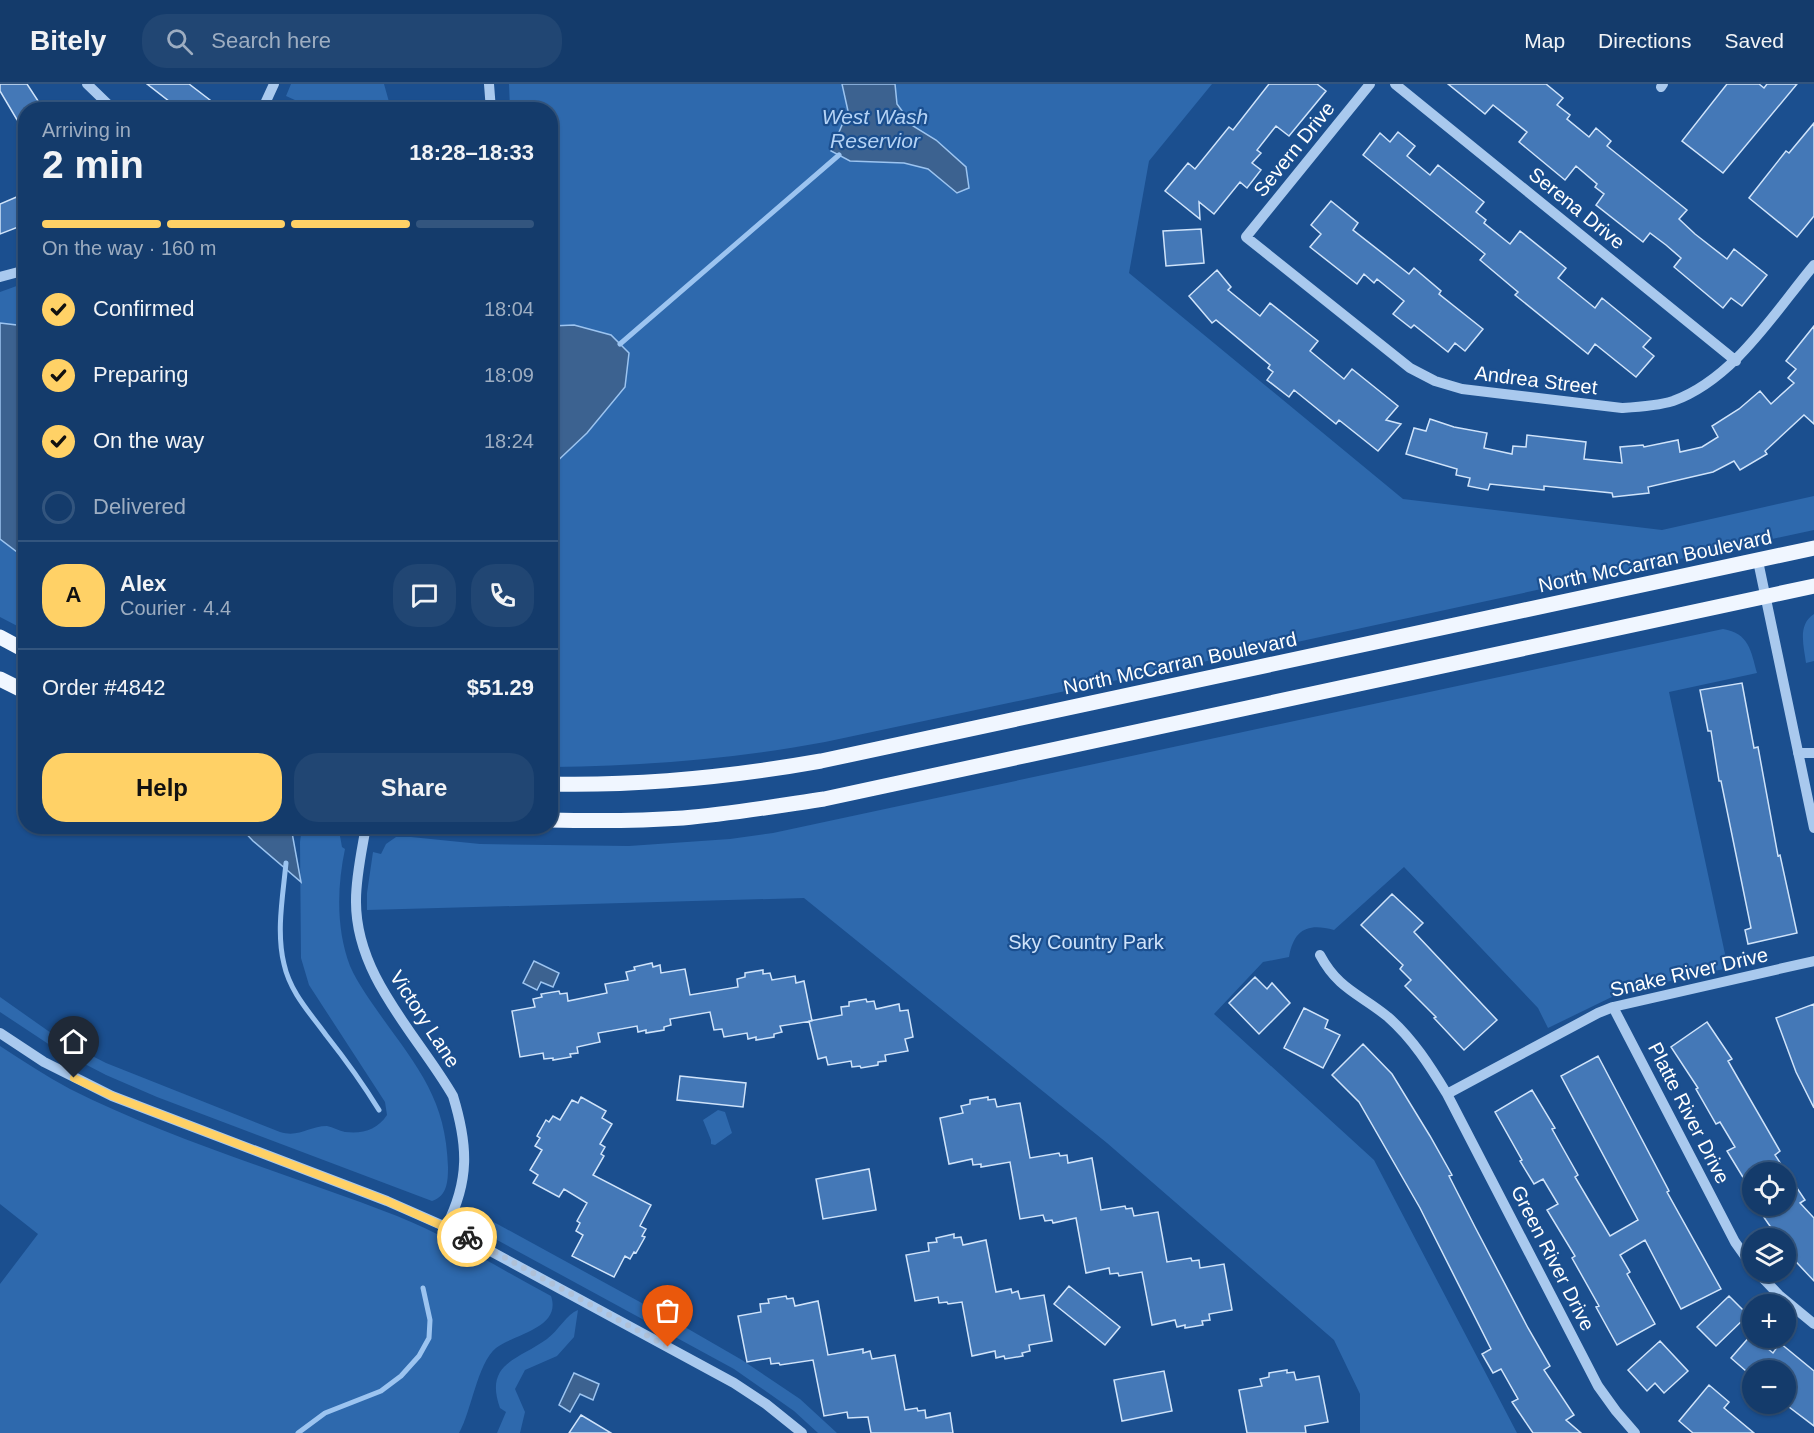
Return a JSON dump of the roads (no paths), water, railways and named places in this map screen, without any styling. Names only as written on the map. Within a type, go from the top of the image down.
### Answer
[{"type":"main road","name":"North McCarran Boulevard","points":[[558,784],[601,785],[710,778],[822,761],[1814,548]]},
{"type":"main road","points":[[558,820],[684,818],[824,799],[1814,586]]},
{"type":"main road","points":[[0,637],[18,647]]},
{"type":"main road","points":[[0,679],[18,688]]},
{"type":"street","points":[[87,84],[106,102]]},
{"type":"street","points":[[266,102],[274,84]]},
{"type":"street","points":[[489,84],[490,102]]},
{"type":"street","name":"Severn Drive","points":[[1246,237],[1370,84]]},
{"type":"street","name":"Serena Drive","points":[[1395,84],[1736,361]]},
{"type":"street","name":"Andrea Street","points":[[1246,237],[1410,368],[1435,381],[1462,389],[1622,408],[1671,401],[1696,391],[1720,375],[1736,361],[1814,265]]},
{"type":"street","points":[[0,277],[18,272]]},
{"type":"street","points":[[1758,561],[1814,828]]},
{"type":"street","points":[[1798,753],[1814,753]]},
{"type":"street","name":"Victory Lane","points":[[365,834],[356,899],[358,928],[364,952],[390,1000],[445,1081],[460,1118],[465,1144],[465,1165],[457,1204],[446,1227]]},
{"type":"street","name":"Green River Drive","points":[[1320,955],[1329,971],[1343,986],[1388,1018],[1412,1041],[1431,1066],[1598,1386],[1635,1433]]},
{"type":"street","name":"Snake River Drive","points":[[1447,1094],[1613,1007],[1814,961]]},
{"type":"street","name":"Platte River Drive","points":[[1613,1007],[1742,1251]]},
{"type":"street","points":[[0,1033],[44,1062],[112,1096],[387,1201],[446,1227],[734,1383],[766,1404],[802,1433]]},
{"type":"street","points":[[1767,1282],[1814,1324]]},
{"type":"water","name":"West Wash Reservior","points":[[842,84],[895,84],[897,104],[913,126],[936,140],[966,167],[969,188],[957,193],[928,169],[904,163],[850,161],[831,151],[848,111]]},
{"type":"water","points":[[0,323],[18,325],[18,553],[0,539]]},
{"type":"water","points":[[574,325],[611,335],[629,353],[625,387],[587,433],[558,460],[558,326]]},
{"type":"water","points":[[246,834],[292,834],[301,882]]},
{"type":"water","points":[[534,961],[559,973],[553,987],[541,982],[537,990],[523,983]]},
{"type":"water","points":[[574,1373],[599,1384],[593,1400],[580,1394],[570,1412],[559,1405]]},
{"type":"waterway","points":[[620,344],[839,155]]},
{"type":"waterway","points":[[286,863],[280,926],[287,974],[301,1002],[354,1072],[379,1110]]},
{"type":"waterway","points":[[298,1433],[325,1413],[381,1391],[401,1376],[419,1356],[429,1338],[430,1320],[423,1288]]},
{"type":"park label","name":"Sky Country Park","points":[[1086,942]]}]
